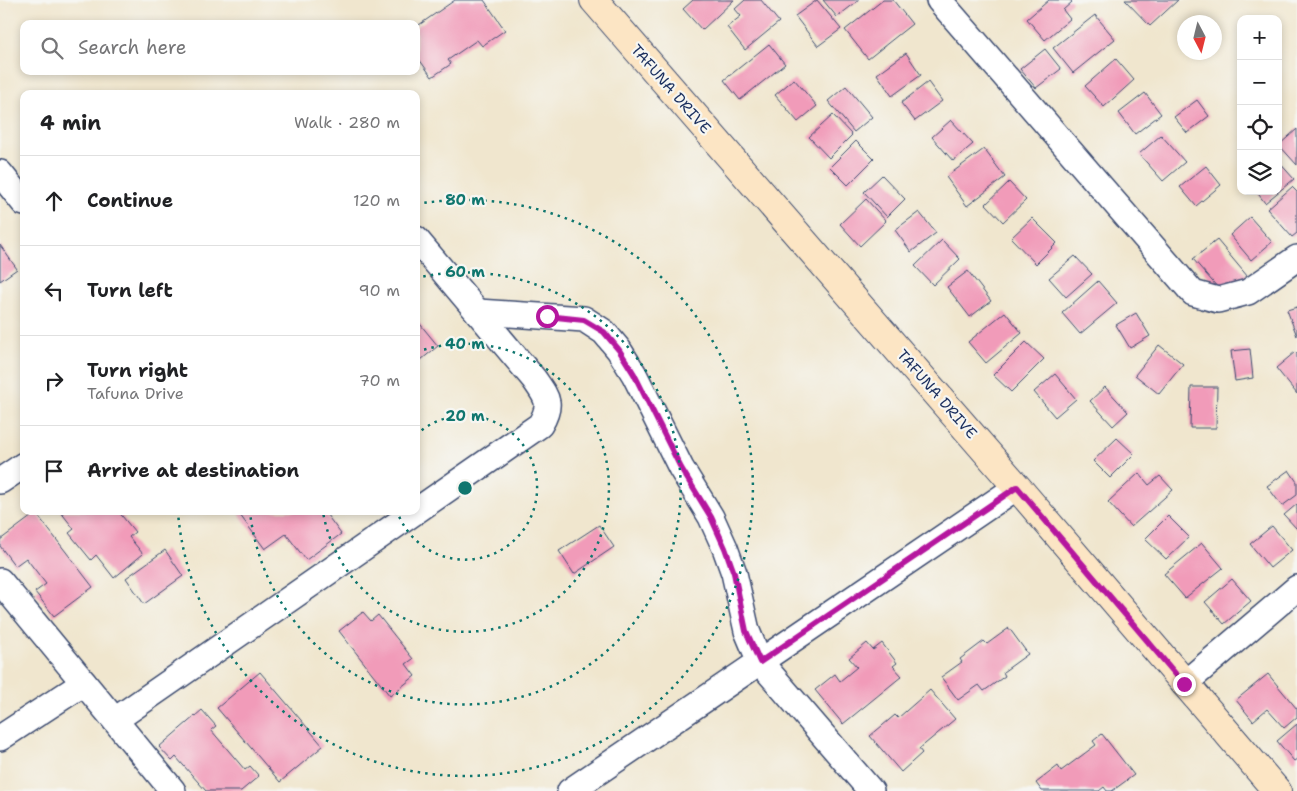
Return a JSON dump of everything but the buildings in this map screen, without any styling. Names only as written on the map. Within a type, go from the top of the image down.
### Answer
[{"type":"main road","name":"TAFUNA DRIVE","points":[[604,3],[1273,790]]},
{"type":"street","points":[[939,0],[1193,293],[1218,300],[1248,292],[1297,258]]},
{"type":"street","points":[[0,173],[20,198]]},
{"type":"street","points":[[420,244],[534,378],[547,399],[547,412],[540,425],[420,508]]},
{"type":"street","points":[[478,312],[584,320],[604,332],[619,350],[634,374],[681,468],[711,517],[734,573],[746,631],[760,662],[871,791]]},
{"type":"street","points":[[0,481],[20,468]]},
{"type":"street","points":[[570,791],[1017,487]]},
{"type":"street","points":[[114,720],[410,515]]},
{"type":"street","points":[[0,581],[174,791]]},
{"type":"street","points":[[1184,684],[1297,588]]},
{"type":"street","points":[[0,738],[84,683]]},
{"type":"route","points":[[547,316],[584,320],[604,332],[619,350],[634,374],[654,417],[681,468],[711,517],[725,548],[734,573],[746,631],[760,662],[1017,487],[1184,684]]}]
